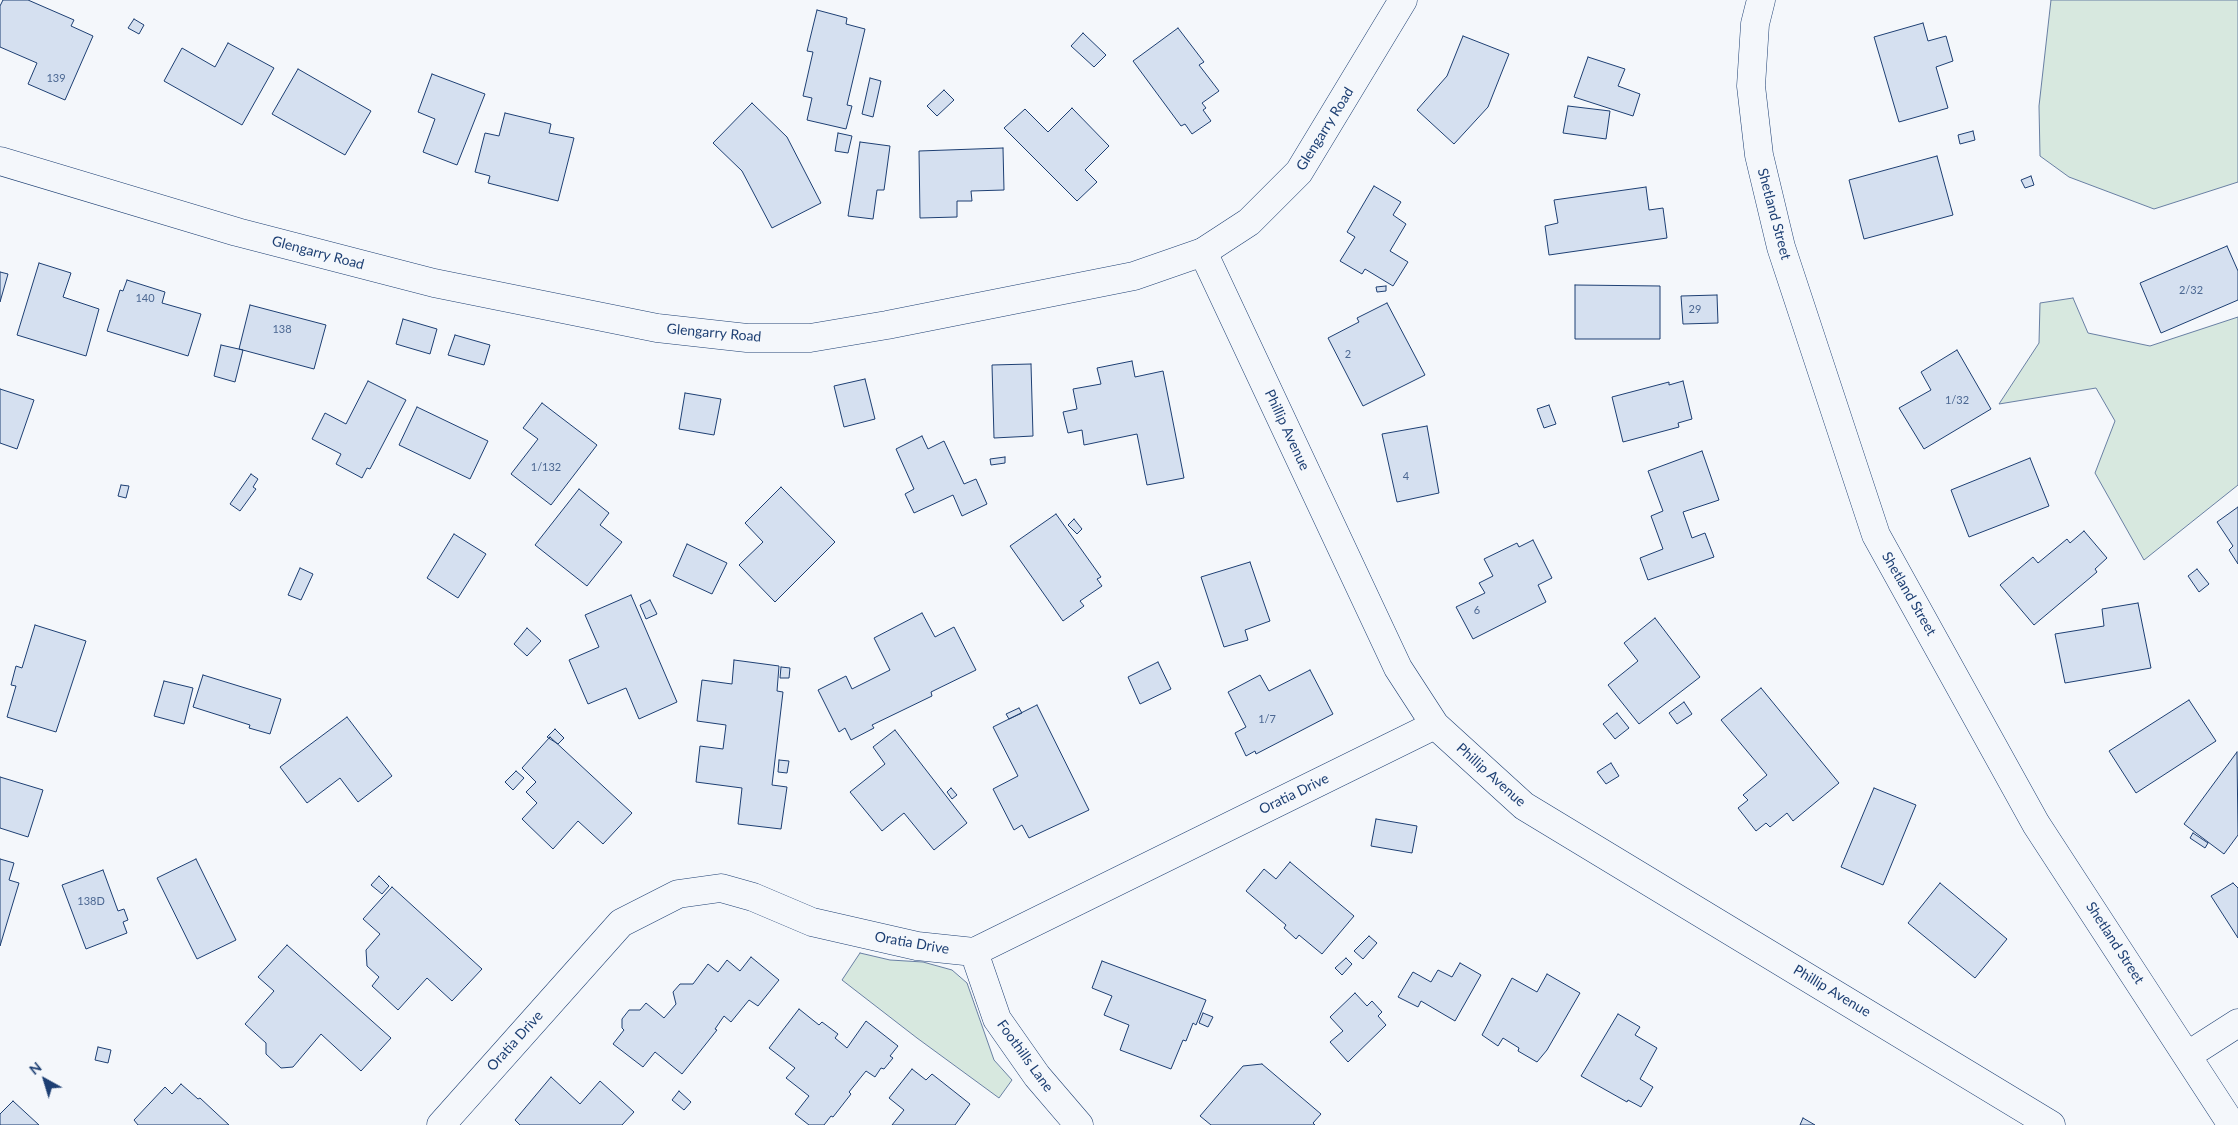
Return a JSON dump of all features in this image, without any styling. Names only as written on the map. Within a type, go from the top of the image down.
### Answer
[{"type":"street","name":"Glengarry Road","points":[[0,161],[237,232],[434,284],[657,328],[747,338],[810,338],[887,325],[1134,276],[1203,252],[1249,222],[1299,172],[1403,0]]},
{"type":"street","name":"Shetland Street","points":[[1761,0],[1756,24],[1751,86],[1759,155],[1781,247],[1876,535],[2036,824],[2232,1125]]},
{"type":"street","name":"Phillip Avenue","points":[[1203,252],[1398,668],[1435,725],[1524,806],[2051,1125]]},
{"type":"street","name":"Oratia Drive","points":[[441,1125],[621,923],[678,894],[721,888],[753,897],[812,922],[917,946],[974,952],[1435,725]]},
{"type":"street","name":"Foothills Lane","points":[[974,952],[997,1019],[1037,1076],[1079,1125]]},
{"type":"street","points":[[2188,1055],[2238,1023]]},
{"type":"shaded area","points":[[2051,0],[2238,0],[2238,182],[2154,209],[2069,177],[2040,156],[2039,106]]},
{"type":"shaded area","points":[[2073,298],[2088,333],[2150,346],[2238,317],[2238,485],[2144,560],[2095,473],[2115,421],[2096,388],[1999,404],[2039,343],[2040,303]]},
{"type":"shaded area","points":[[860,953],[890,960],[923,962],[952,970],[967,983],[994,1060],[1012,1080],[999,1098],[842,980]]},
{"type":"building","points":[[3,0],[28,0],[74,20],[71,26],[93,36],[65,100],[28,84],[37,63],[0,47],[0,6]]},
{"type":"building","points":[[817,10],[847,18],[846,24],[865,29],[847,105],[852,106],[846,129],[807,120],[812,98],[803,96],[813,52],[807,51]]},
{"type":"building","points":[[134,19],[144,25],[139,34],[128,28]]},
{"type":"building","points":[[1923,23],[1928,41],[1946,36],[1953,61],[1936,67],[1948,108],[1899,122],[1874,37]]},
{"type":"building","points":[[1178,28],[1204,62],[1199,65],[1219,91],[1202,103],[1206,108],[1203,110],[1211,121],[1192,134],[1185,124],[1181,126],[1133,61]]},
{"type":"building","points":[[1083,33],[1106,55],[1094,67],[1071,46]]},
{"type":"building","points":[[1463,36],[1509,54],[1488,107],[1454,144],[1417,110],[1447,76]]},
{"type":"building","points":[[228,43],[274,68],[242,125],[164,81],[182,48],[215,67]]},
{"type":"building","points":[[1588,57],[1625,69],[1618,86],[1640,94],[1633,116],[1574,97]]},
{"type":"building","points":[[298,69],[371,111],[345,155],[272,114]]},
{"type":"building","points":[[432,74],[485,94],[457,165],[423,152],[435,119],[418,112]]},
{"type":"building","points":[[870,78],[881,81],[873,117],[862,114]]},
{"type":"building","points":[[944,90],[954,100],[937,116],[927,106]]},
{"type":"building","points":[[752,103],[787,137],[821,203],[772,228],[742,171],[713,143]]},
{"type":"building","points":[[1568,106],[1610,111],[1606,139],[1563,133]]},
{"type":"building","points":[[1072,108],[1109,146],[1085,170],[1097,182],[1077,201],[1004,128],[1025,109],[1048,132]]},
{"type":"building","points":[[505,113],[551,124],[549,133],[574,138],[558,201],[488,183],[490,176],[475,172],[485,133],[499,136]]},
{"type":"building","points":[[1973,131],[1975,140],[1960,144],[1958,135]]},
{"type":"building","points":[[838,133],[852,136],[848,153],[835,151]]},
{"type":"building","points":[[860,142],[890,146],[884,190],[877,190],[873,219],[848,216]]},
{"type":"building","points":[[1003,148],[1004,190],[971,191],[972,201],[957,201],[957,217],[920,218],[919,151]]},
{"type":"building","points":[[1937,156],[1953,215],[1864,239],[1849,180]]},
{"type":"building","points":[[2031,176],[2034,185],[2025,188],[2021,180]]},
{"type":"building","points":[[1374,186],[1401,202],[1393,215],[1406,224],[1390,251],[1408,262],[1393,286],[1365,269],[1362,274],[1340,261],[1355,237],[1347,232]]},
{"type":"building","points":[[1646,187],[1649,210],[1663,208],[1667,238],[1549,255],[1545,226],[1558,223],[1554,200]]},
{"type":"building","points":[[2227,246],[2238,271],[2238,300],[2161,333],[2140,283]]},
{"type":"building","points":[[39,263],[71,273],[63,297],[99,309],[86,356],[17,335]]},
{"type":"building","points":[[0,272],[8,274],[0,302]]},
{"type":"building","points":[[127,280],[165,292],[162,303],[201,314],[188,356],[107,331],[120,290],[123,291]]},
{"type":"building","points":[[1575,285],[1660,286],[1660,339],[1575,339]]},
{"type":"building","points":[[1386,286],[1386,291],[1377,292],[1376,287]]},
{"type":"building","points":[[1717,295],[1718,323],[1683,324],[1681,296]]},
{"type":"building","points":[[1387,303],[1425,375],[1363,406],[1328,338],[1359,322],[1357,318]]},
{"type":"building","points":[[250,305],[326,325],[314,369],[239,349]]},
{"type":"building","points":[[403,319],[437,329],[430,354],[396,344]]},
{"type":"building","points":[[455,335],[490,345],[484,365],[448,355]]},
{"type":"building","points":[[221,345],[243,350],[235,382],[214,376]]},
{"type":"building","points":[[1957,350],[1991,409],[1924,449],[1899,408],[1931,390],[1921,372]]},
{"type":"building","points":[[1132,361],[1135,377],[1163,371],[1184,478],[1147,485],[1137,434],[1084,445],[1082,430],[1068,433],[1063,412],[1077,409],[1073,389],[1101,384],[1097,368]]},
{"type":"building","points":[[1031,364],[1033,436],[994,438],[992,365]]},
{"type":"building","points":[[865,379],[875,419],[844,427],[834,386]]},
{"type":"building","points":[[368,381],[406,400],[370,469],[367,468],[362,478],[336,464],[341,454],[312,439],[325,413],[346,424]]},
{"type":"building","points":[[1683,381],[1692,419],[1678,423],[1679,427],[1623,442],[1612,397],[1669,382],[1669,385]]},
{"type":"building","points":[[0,389],[34,400],[17,449],[0,443]]},
{"type":"building","points":[[685,393],[721,399],[714,435],[679,429]]},
{"type":"building","points":[[542,403],[597,445],[551,505],[511,474],[538,439],[523,428]]},
{"type":"building","points":[[1549,405],[1556,424],[1544,428],[1537,409]]},
{"type":"building","points":[[417,407],[488,441],[470,479],[399,445]]},
{"type":"building","points":[[1427,426],[1439,493],[1397,502],[1382,434]]},
{"type":"building","points":[[922,436],[928,449],[944,441],[964,484],[976,479],[987,504],[962,516],[953,495],[914,513],[905,494],[914,489],[896,449]]},
{"type":"building","points":[[1702,451],[1719,500],[1683,512],[1692,538],[1705,533],[1714,557],[1648,580],[1640,558],[1663,549],[1651,516],[1663,511],[1648,471]]},
{"type":"building","points":[[1005,457],[1005,463],[991,465],[990,459]]},
{"type":"building","points":[[2030,458],[2049,506],[1969,537],[1951,490]]},
{"type":"building","points":[[251,474],[258,479],[253,487],[256,489],[240,511],[230,504]]},
{"type":"building","points":[[121,485],[129,486],[126,498],[118,496]]},
{"type":"building","points":[[781,487],[835,542],[775,602],[739,565],[763,542],[745,523]]},
{"type":"building","points":[[579,489],[609,513],[600,525],[622,542],[587,586],[535,545]]},
{"type":"building","points":[[2238,507],[2238,564],[2229,550],[2233,546],[2217,522]]},
{"type":"building","points":[[1056,514],[1101,577],[1097,579],[1102,586],[1080,601],[1084,606],[1063,621],[1010,546]]},
{"type":"building","points":[[1074,519],[1082,529],[1077,534],[1068,525]]},
{"type":"building","points":[[2084,531],[2107,558],[2095,569],[2097,572],[2034,625],[2000,585],[2033,557],[2038,563],[2067,539],[2070,543]]},
{"type":"building","points":[[454,534],[486,554],[458,598],[427,578]]},
{"type":"building","points":[[1533,540],[1552,578],[1538,585],[1546,602],[1473,639],[1456,607],[1485,593],[1479,583],[1493,576],[1484,559],[1517,543],[1519,547]]},
{"type":"building","points":[[687,544],[727,563],[712,594],[673,576]]},
{"type":"building","points":[[1250,562],[1270,621],[1245,630],[1248,640],[1224,647],[1201,577]]},
{"type":"building","points":[[300,568],[313,574],[301,600],[288,595]]},
{"type":"building","points":[[2197,569],[2209,584],[2199,592],[2188,576]]},
{"type":"building","points":[[631,595],[677,702],[639,719],[626,688],[588,704],[569,660],[599,647],[585,615]]},
{"type":"building","points":[[650,600],[657,614],[646,619],[640,605]]},
{"type":"building","points":[[2138,603],[2151,668],[2065,683],[2055,634],[2104,626],[2102,609]]},
{"type":"building","points":[[922,613],[935,637],[954,627],[976,670],[931,692],[932,696],[872,725],[874,728],[851,740],[845,728],[839,732],[818,690],[846,676],[852,689],[890,670],[874,638]]},
{"type":"building","points":[[1655,618],[1700,677],[1639,724],[1608,685],[1638,661],[1624,643]]},
{"type":"building","points":[[35,625],[86,641],[56,732],[7,717],[16,686],[11,685],[16,666],[22,668]]},
{"type":"building","points":[[527,628],[541,641],[527,656],[514,644]]},
{"type":"building","points":[[734,660],[779,666],[777,691],[783,692],[772,785],[787,787],[781,829],[738,824],[742,788],[696,782],[700,746],[723,749],[726,725],[697,721],[702,680],[732,684]]},
{"type":"building","points":[[1158,662],[1171,689],[1140,704],[1128,677]]},
{"type":"building","points":[[781,667],[790,668],[789,678],[780,678]]},
{"type":"building","points":[[1310,670],[1333,714],[1256,754],[1255,751],[1246,756],[1235,733],[1246,727],[1228,692],[1260,675],[1269,691]]},
{"type":"building","points":[[203,675],[281,699],[270,734],[249,728],[250,725],[193,707]]},
{"type":"building","points":[[164,681],[193,688],[184,724],[154,716]]},
{"type":"building","points":[[1761,688],[1839,783],[1793,821],[1787,813],[1770,827],[1766,823],[1756,831],[1738,808],[1748,800],[1743,795],[1767,775],[1721,720]]},
{"type":"building","points":[[2189,700],[2216,741],[2136,793],[2109,751]]},
{"type":"building","points":[[1684,702],[1692,714],[1677,724],[1669,713]]},
{"type":"building","points":[[1037,705],[1089,810],[1029,838],[1022,825],[1014,830],[993,789],[1018,776],[993,727]]},
{"type":"building","points":[[1019,708],[1022,713],[1009,719],[1006,714]]},
{"type":"building","points":[[1617,713],[1629,728],[1615,739],[1603,724]]},
{"type":"building","points":[[347,717],[392,776],[358,802],[340,778],[307,803],[280,767]]},
{"type":"building","points":[[555,729],[564,738],[558,744],[547,737]]},
{"type":"building","points":[[895,730],[967,823],[934,850],[904,813],[882,831],[850,792],[885,764],[873,747]]},
{"type":"building","points":[[550,737],[632,813],[603,844],[578,821],[553,849],[522,819],[537,803],[526,792],[536,782],[522,768]]},
{"type":"building","points":[[2237,752],[2238,835],[2224,854],[2184,824]]},
{"type":"building","points":[[779,760],[789,761],[787,773],[778,772]]},
{"type":"building","points":[[1611,763],[1619,776],[1606,784],[1597,772]]},
{"type":"building","points":[[516,771],[524,778],[513,790],[505,782]]},
{"type":"building","points":[[0,777],[43,790],[28,837],[0,828]]},
{"type":"building","points":[[951,788],[957,795],[952,799],[947,792]]},
{"type":"building","points":[[1874,788],[1916,805],[1883,885],[1841,867]]},
{"type":"building","points":[[1376,819],[1417,826],[1412,853],[1371,846]]},
{"type":"building","points":[[2193,833],[2208,843],[2205,848],[2190,838]]},
{"type":"building","points":[[0,859],[14,863],[9,880],[19,883],[0,946]]},
{"type":"building","points":[[196,859],[236,940],[197,959],[157,878]]},
{"type":"building","points":[[1290,862],[1354,916],[1322,954],[1299,935],[1296,939],[1284,928],[1286,925],[1246,891],[1264,869],[1276,879]]},
{"type":"building","points":[[103,870],[118,911],[124,909],[128,920],[123,922],[127,933],[86,949],[62,885]]},
{"type":"building","points":[[379,876],[389,886],[382,894],[371,885]]},
{"type":"building","points":[[1940,883],[2007,939],[1975,978],[1908,923]]},
{"type":"building","points":[[2233,883],[2238,888],[2238,938],[2211,896]]},
{"type":"building","points":[[392,887],[482,969],[452,1001],[427,978],[398,1010],[372,986],[379,977],[367,966],[366,950],[380,934],[363,919]]},
{"type":"building","points":[[1369,936],[1377,943],[1363,959],[1354,951]]},
{"type":"building","points":[[287,945],[391,1038],[361,1071],[321,1034],[293,1067],[281,1068],[266,1054],[266,1043],[245,1024],[274,991],[258,977]]},
{"type":"building","points":[[751,957],[779,980],[758,1006],[749,1000],[731,1022],[724,1016],[715,1029],[717,1030],[682,1074],[655,1052],[643,1067],[613,1044],[624,1030],[622,1028],[622,1019],[629,1010],[640,1010],[646,1003],[664,1018],[676,1004],[673,992],[680,984],[693,984],[708,964],[718,972],[727,960],[740,971]]},
{"type":"building","points":[[1346,958],[1352,964],[1342,975],[1335,968]]},
{"type":"building","points":[[1102,961],[1206,1000],[1196,1025],[1193,1023],[1186,1041],[1183,1040],[1171,1069],[1120,1050],[1129,1025],[1104,1015],[1112,996],[1092,988]]},
{"type":"building","points":[[1460,963],[1481,975],[1455,1021],[1421,1001],[1418,1007],[1398,997],[1413,972],[1431,982],[1438,970],[1452,977]]},
{"type":"building","points":[[1547,974],[1580,993],[1547,1050],[1537,1062],[1518,1051],[1519,1048],[1503,1038],[1498,1046],[1482,1035],[1512,978],[1537,992]]},
{"type":"building","points":[[1355,993],[1367,1006],[1372,1001],[1382,1012],[1378,1016],[1386,1025],[1348,1062],[1330,1042],[1343,1031],[1330,1017]]},
{"type":"building","points":[[799,1009],[819,1025],[822,1022],[838,1034],[835,1038],[847,1048],[866,1021],[898,1046],[890,1056],[893,1058],[884,1069],[881,1068],[875,1077],[866,1071],[849,1092],[851,1094],[833,1117],[831,1116],[824,1125],[809,1125],[795,1114],[809,1096],[786,1078],[795,1068],[769,1048]]},
{"type":"building","points":[[1203,1013],[1213,1017],[1208,1027],[1199,1023]]},
{"type":"building","points":[[1618,1014],[1640,1027],[1635,1035],[1657,1048],[1640,1079],[1653,1087],[1641,1107],[1628,1100],[1627,1102],[1581,1076]]},
{"type":"building","points":[[98,1047],[111,1050],[108,1063],[95,1060]]},
{"type":"building","points":[[1262,1064],[1321,1114],[1313,1123],[1315,1125],[1211,1125],[1200,1116],[1243,1066]]},
{"type":"building","points":[[912,1069],[926,1080],[932,1074],[970,1104],[955,1125],[892,1125],[904,1110],[889,1098]]},
{"type":"building","points":[[551,1077],[580,1104],[600,1081],[634,1112],[622,1125],[520,1125],[515,1120]]},
{"type":"building","points":[[181,1084],[198,1099],[200,1098],[229,1125],[138,1125],[134,1120],[165,1087],[172,1094]]},
{"type":"building","points":[[679,1091],[691,1102],[684,1110],[672,1100]]},
{"type":"building","points":[[13,1101],[39,1125],[0,1125],[0,1114]]},
{"type":"building","points":[[1803,1118],[1815,1125],[1800,1125]]}]
